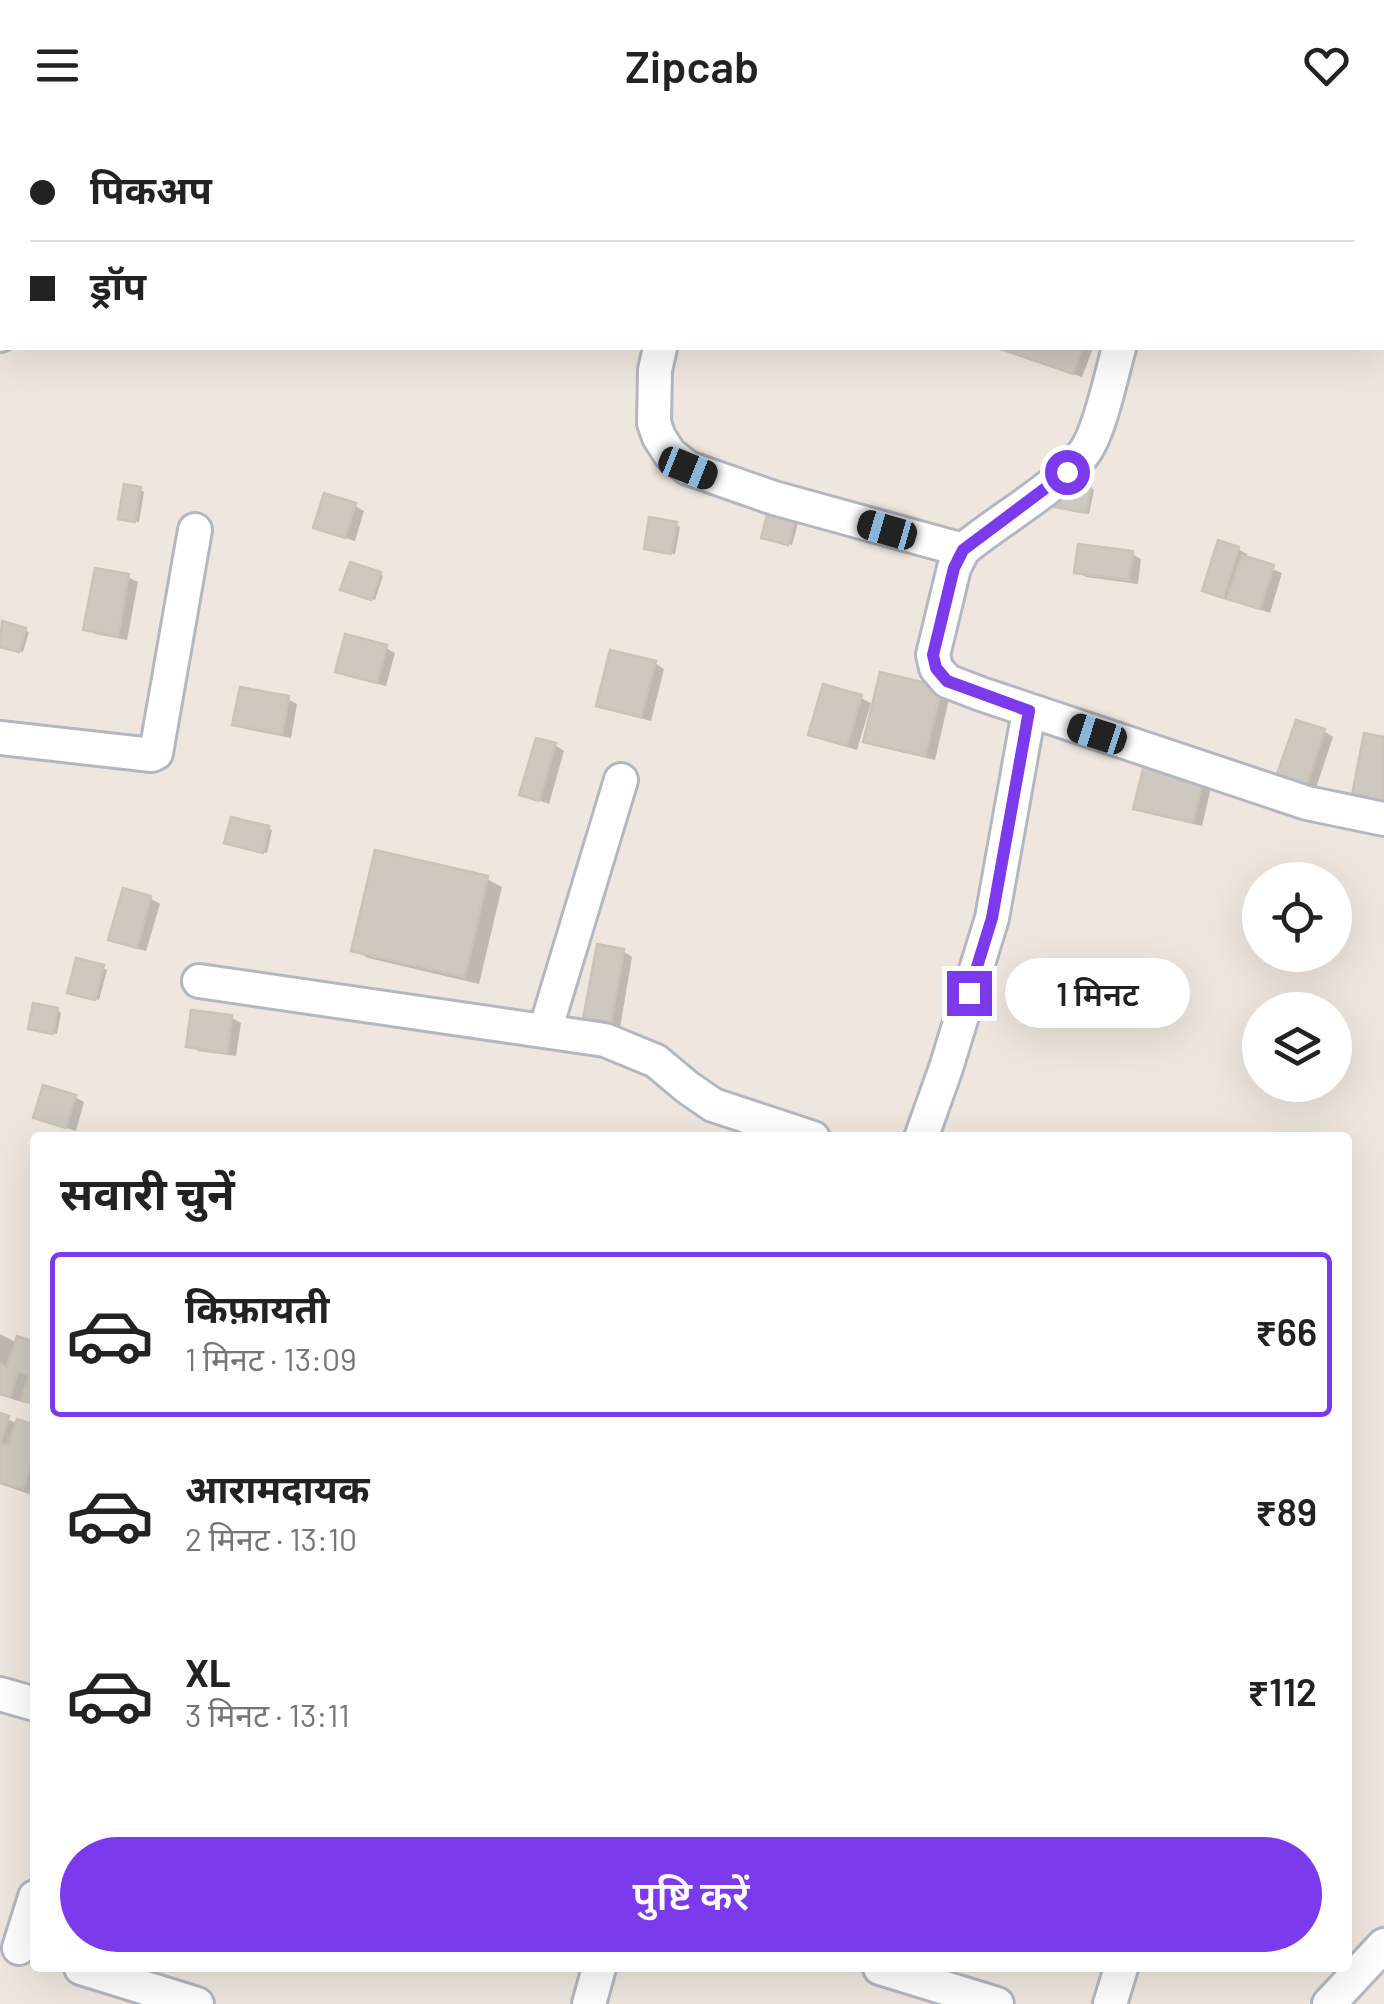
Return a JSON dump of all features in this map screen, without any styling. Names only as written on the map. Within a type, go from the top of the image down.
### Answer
[{"type":"street","points":[[659,350],[654,370],[654,422],[658,437],[670,454],[688,468],[774,498],[963,550]]},
{"type":"street","points":[[1118,350],[1093,437],[1083,455],[1067,472],[963,550],[954,568],[933,655],[936,668],[947,681],[1029,711],[1307,803],[1384,819]]},
{"type":"street","points":[[0,738],[152,755],[156,752],[195,530]]},
{"type":"street","points":[[923,1132],[992,918],[1029,711]]},
{"type":"street","points":[[545,1031],[621,780]]},
{"type":"street","points":[[199,981],[605,1040],[656,1061],[713,1105],[795,1132]]},
{"type":"street","points":[[0,1694],[30,1703]]},
{"type":"street","points":[[18,1948],[30,1912]]},
{"type":"street","points":[[1328,2004],[1382,1952]]},
{"type":"street","points":[[94,1972],[197,2004]]},
{"type":"street","points":[[589,2004],[597,1972]]},
{"type":"street","points":[[902,1972],[996,2004]]},
{"type":"street","points":[[1110,2004],[1119,1972]]},
{"type":"building","points":[[1004,350],[1081,350],[1073,374]]},
{"type":"building","points":[[1061,479],[1091,485],[1086,513],[1055,507]]},
{"type":"building","points":[[124,484],[141,487],[135,522],[118,519]]},
{"type":"building","points":[[324,493],[356,503],[345,538],[313,528]]},
{"type":"building","points":[[770,504],[797,511],[788,545],[761,538]]},
{"type":"building","points":[[649,517],[677,522],[671,554],[644,549]]},
{"type":"building","points":[[1218,540],[1239,547],[1223,598],[1202,591]]},
{"type":"building","points":[[1078,544],[1133,551],[1129,580],[1074,573]]},
{"type":"building","points":[[1242,555],[1274,565],[1260,609],[1227,599]]},
{"type":"building","points":[[350,562],[381,572],[371,600],[340,590]]},
{"type":"building","points":[[95,568],[129,574],[118,636],[83,630]]},
{"type":"building","points":[[2,621],[26,628],[19,652],[0,647]]},
{"type":"building","points":[[345,634],[387,645],[377,683],[335,672]]},
{"type":"building","points":[[610,650],[656,661],[641,717],[596,706]]},
{"type":"building","points":[[880,672],[942,687],[925,756],[863,742]]},
{"type":"building","points":[[823,684],[862,695],[847,746],[808,735]]},
{"type":"building","points":[[240,687],[289,696],[282,734],[232,725]]},
{"type":"building","points":[[1296,720],[1325,729],[1306,787],[1276,777]]},
{"type":"building","points":[[1364,733],[1384,737],[1383,807],[1351,800]]},
{"type":"building","points":[[536,738],[556,743],[539,801],[519,795]]},
{"type":"building","points":[[1145,761],[1204,775],[1193,822],[1133,809]]},
{"type":"building","points":[[231,817],[269,826],[263,853],[224,843]]},
{"type":"building","points":[[375,850],[488,876],[465,977],[351,951]]},
{"type":"building","points":[[123,888],[151,896],[137,948],[108,940]]},
{"type":"building","points":[[597,944],[624,949],[611,1024],[583,1019]]},
{"type":"building","points":[[76,958],[104,965],[95,1000],[67,993]]},
{"type":"building","points":[[33,1003],[58,1008],[53,1034],[28,1029]]},
{"type":"building","points":[[191,1010],[232,1015],[227,1053],[186,1047]]},
{"type":"building","points":[[43,1085],[76,1095],[66,1128],[33,1118]]},
{"type":"building","points":[[17,1336],[30,1340],[30,1403],[21,1400],[29,1375],[18,1372],[10,1397],[0,1394],[0,1364],[7,1367]]},
{"type":"building","points":[[0,1413],[9,1416],[0,1443]]},
{"type":"building","points":[[17,1419],[30,1423],[30,1467],[23,1489],[0,1482],[0,1443],[8,1446]]},
{"type":"route","points":[[969,993],[992,918],[1029,711],[947,681],[936,668],[933,655],[954,568],[963,550],[1067,472]]}]
